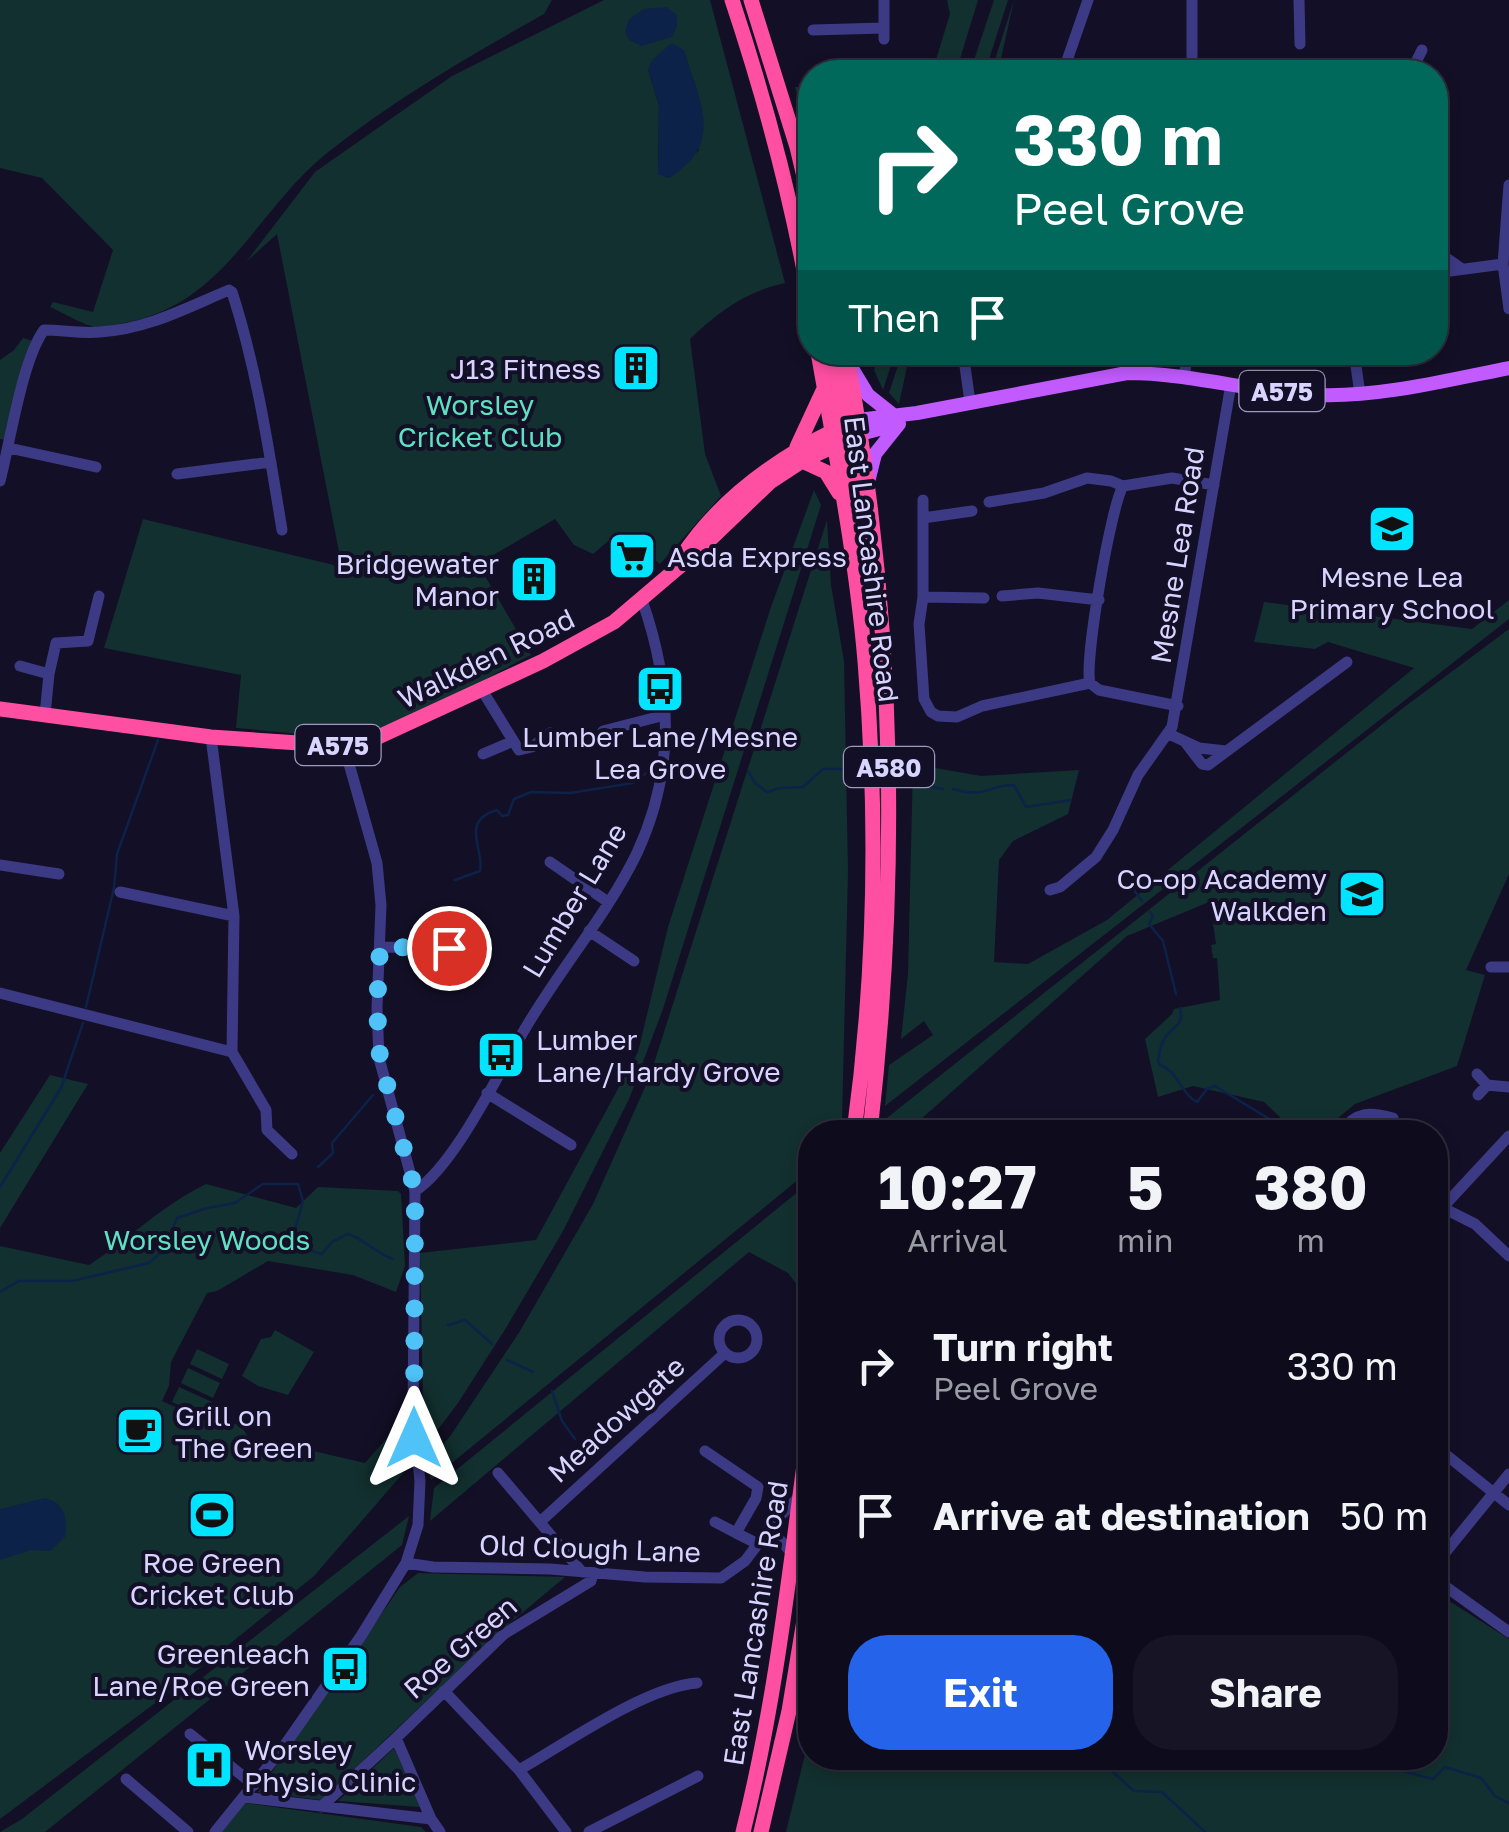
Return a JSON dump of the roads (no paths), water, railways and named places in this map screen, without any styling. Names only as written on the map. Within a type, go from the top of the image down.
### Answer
[{"type":"highway","points":[[732,0],[764,96],[798,239]]},
{"type":"highway","points":[[751,0],[798,159]]},
{"type":"highway","name":"East Lancashire Road","points":[[820,365],[824,388],[868,488],[886,663],[890,817],[885,975],[872,1120]]},
{"type":"highway","name":"East Lancashire Road","points":[[843,365],[848,516],[865,661],[870,771],[870,938],[856,1120]]},
{"type":"highway","points":[[824,388],[799,456],[826,472],[848,516]]},
{"type":"highway","points":[[846,433],[872,668],[874,733],[870,771]]},
{"type":"highway","name":"Walkden Road","points":[[0,709],[210,736],[344,746],[376,738],[482,690],[614,622],[675,567],[697,535],[735,494],[846,433]]},
{"type":"highway","name":"East Lancashire Road","points":[[744,1832],[766,1732],[798,1510]]},
{"type":"highway","name":"East Lancashire Road","points":[[764,1832],[798,1657]]},
{"type":"main road","points":[[849,365],[868,394],[896,419],[875,454],[868,488]]},
{"type":"main road","name":"Walkden Road","points":[[846,433],[917,413],[1102,376],[1154,373],[1318,395],[1360,394],[1509,368]]},
{"type":"street","points":[[813,30],[884,34],[884,0]]},
{"type":"street","points":[[1068,60],[1088,0]]},
{"type":"street","points":[[1192,0],[1192,60]]},
{"type":"street","points":[[1299,0],[1300,44]]},
{"type":"street","points":[[1417,60],[1422,50]]},
{"type":"street","points":[[1509,185],[1503,264],[1509,309]]},
{"type":"street","points":[[1448,259],[1462,269]]},
{"type":"street","points":[[1448,271],[1503,264]]},
{"type":"street","points":[[0,481],[33,355],[44,330],[101,332],[140,327],[178,315],[226,290],[232,292],[254,374],[282,530]]},
{"type":"street","points":[[965,365],[970,402]]},
{"type":"street","points":[[1184,377],[1186,365]]},
{"type":"street","points":[[1356,365],[1360,394]]},
{"type":"street","name":"Mesne Lea Road","points":[[1050,890],[1096,857],[1138,775],[1169,734],[1178,706],[1231,384]]},
{"type":"street","points":[[9,448],[96,467]]},
{"type":"street","points":[[177,474],[271,462]]},
{"type":"street","points":[[989,502],[1044,493],[1087,478],[1122,486],[1172,478],[1214,485]]},
{"type":"street","points":[[1122,486],[1099,600],[1088,670],[1090,683],[1099,690],[1178,706]]},
{"type":"street","points":[[923,500],[923,598],[919,624],[926,706],[947,718],[999,701],[1090,683]]},
{"type":"street","points":[[923,518],[972,511]]},
{"type":"street","points":[[1002,596],[1038,593],[1099,600]]},
{"type":"street","points":[[45,715],[56,643],[88,641],[99,596]]},
{"type":"street","points":[[923,598],[984,598]]},
{"type":"street","name":"Lumber Lane","points":[[415,1191],[430,1182],[488,1093],[530,1020],[608,902],[636,853],[650,818],[668,741],[655,637],[642,600]]},
{"type":"street","points":[[1169,734],[1212,752],[1227,751],[1339,662]]},
{"type":"street","points":[[20,666],[49,674]]},
{"type":"street","points":[[482,690],[519,750],[532,747],[550,734]]},
{"type":"street","points":[[603,730],[665,715]]},
{"type":"street","points":[[210,736],[234,916],[232,1052],[266,1110],[267,1130],[292,1154]]},
{"type":"street","points":[[483,754],[511,742]]},
{"type":"street","points":[[214,1832],[311,1709],[406,1564],[418,1525],[420,1481],[414,1438],[415,1191],[380,1058],[377,1008],[381,904],[377,863],[344,746]]},
{"type":"street","points":[[550,862],[608,902]]},
{"type":"street","points":[[0,864],[59,874]]},
{"type":"street","points":[[120,892],[234,916]]},
{"type":"street","points":[[589,931],[634,961]]},
{"type":"street","points":[[380,947],[449,948]]},
{"type":"street","points":[[1491,967],[1509,967]]},
{"type":"street","points":[[0,994],[232,1052]]},
{"type":"street","points":[[1476,1074],[1482,1090],[1509,1087]]},
{"type":"street","points":[[488,1093],[571,1145]]},
{"type":"street","points":[[1352,1120],[1368,1113],[1388,1116],[1391,1100]]},
{"type":"street","points":[[1448,1197],[1509,1136]]},
{"type":"street","points":[[1448,1210],[1475,1224],[1509,1256]]},
{"type":"street","name":"Meadowgate","points":[[541,1521],[725,1353]]},
{"type":"street","points":[[705,1451],[758,1487],[736,1533]]},
{"type":"street","points":[[1448,1456],[1509,1506]]},
{"type":"street","points":[[498,1472],[588,1572]]},
{"type":"street","points":[[1448,1549],[1509,1474]]},
{"type":"street","name":"Old Clough Lane","points":[[406,1564],[721,1578],[744,1561],[798,1498]]},
{"type":"street","points":[[715,1522],[758,1544],[779,1539],[792,1553]]},
{"type":"street","name":"Roe Green","points":[[440,1832],[396,1738],[504,1634],[591,1582],[588,1572]]},
{"type":"street","points":[[1448,1588],[1509,1632]]},
{"type":"street","points":[[518,1770],[645,1699],[682,1684],[696,1683]]},
{"type":"street","points":[[444,1691],[518,1770],[566,1832]]},
{"type":"street","points":[[190,1734],[254,1784]]},
{"type":"street","points":[[321,1806],[396,1738]]},
{"type":"street","points":[[589,1832],[698,1776]]},
{"type":"street","points":[[126,1779],[188,1832]]},
{"type":"street","points":[[244,1797],[431,1819]]},
{"type":"water","points":[[666,7],[677,15],[672,37],[641,46],[629,40],[625,32],[629,19],[644,9]]},
{"type":"water","points":[[672,43],[684,50],[704,120],[698,150],[687,165],[669,178],[658,174],[659,106],[648,69],[653,59]]},
{"type":"water","points":[[45,1498],[64,1512],[65,1537],[50,1551],[31,1550],[0,1560],[0,1509]]},
{"type":"waterway","points":[[86,1007],[114,888],[117,854],[158,740]]},
{"type":"waterway","points":[[455,880],[480,871],[476,837],[479,821],[497,810],[502,816],[508,815],[514,799],[531,792],[570,793],[633,783],[657,765]]},
{"type":"waterway","points":[[748,771],[767,792],[803,787],[823,769],[843,769]]},
{"type":"waterway","points":[[916,784],[943,789]]},
{"type":"waterway","points":[[953,789],[973,793],[1014,785],[1026,807],[1071,800]]},
{"type":"waterway","points":[[1142,901],[1134,890],[1143,872]]},
{"type":"waterway","points":[[1150,912],[1153,916],[1149,924],[1163,941],[1176,994]]},
{"type":"waterway","points":[[1180,1008],[1180,1021],[1162,1045],[1160,1065],[1197,1102],[1207,1089],[1215,1086],[1271,1120]]},
{"type":"waterway","points":[[0,1187],[61,1088],[83,1023]]},
{"type":"waterway","points":[[318,1167],[333,1153],[332,1143],[373,1095]]},
{"type":"waterway","points":[[0,1292],[19,1281],[72,1281],[149,1263],[164,1250],[177,1218],[235,1203],[263,1184],[298,1184],[303,1201],[294,1233],[312,1251],[322,1254],[332,1242],[348,1234],[393,1259]]},
{"type":"waterway","points":[[448,1325],[465,1320],[492,1344]]},
{"type":"waterway","points":[[507,1360],[533,1372]]},
{"type":"waterway","points":[[552,1391],[562,1421],[575,1439]]},
{"type":"waterway","points":[[1448,1768],[1481,1778],[1495,1796],[1509,1803]]},
{"type":"waterway","points":[[1110,1770],[1134,1791],[1162,1792],[1205,1832]]},
{"type":"waterway","points":[[1402,1770],[1433,1779],[1442,1770]]},
{"type":"place","name":"J13 Fitness","points":[[636,368]]},
{"type":"place","name":"Mesne Lea Primary School","points":[[1392,529]]},
{"type":"place","name":"Asda Express","points":[[632,556]]},
{"type":"place","name":"Bridgewater Manor","points":[[534,579]]},
{"type":"place","name":"Lumber Lane/Mesne Lea Grove","points":[[660,689]]},
{"type":"place","name":"Co-op Academy Walkden","points":[[1362,894]]},
{"type":"place","name":"Lumber Lane/Hardy Grove","points":[[501,1055]]},
{"type":"place","name":"Grill on The Green","points":[[140,1431]]},
{"type":"place","name":"Roe Green Cricket Club","points":[[212,1515]]},
{"type":"place","name":"Greenleach Lane/Roe Green","points":[[345,1669]]},
{"type":"place","name":"Worsley Physio Clinic","points":[[209,1765]]},
{"type":"park label","name":"Worsley Cricket Club","points":[[480,420]]},
{"type":"park label","name":"Worsley Woods","points":[[207,1239]]}]
